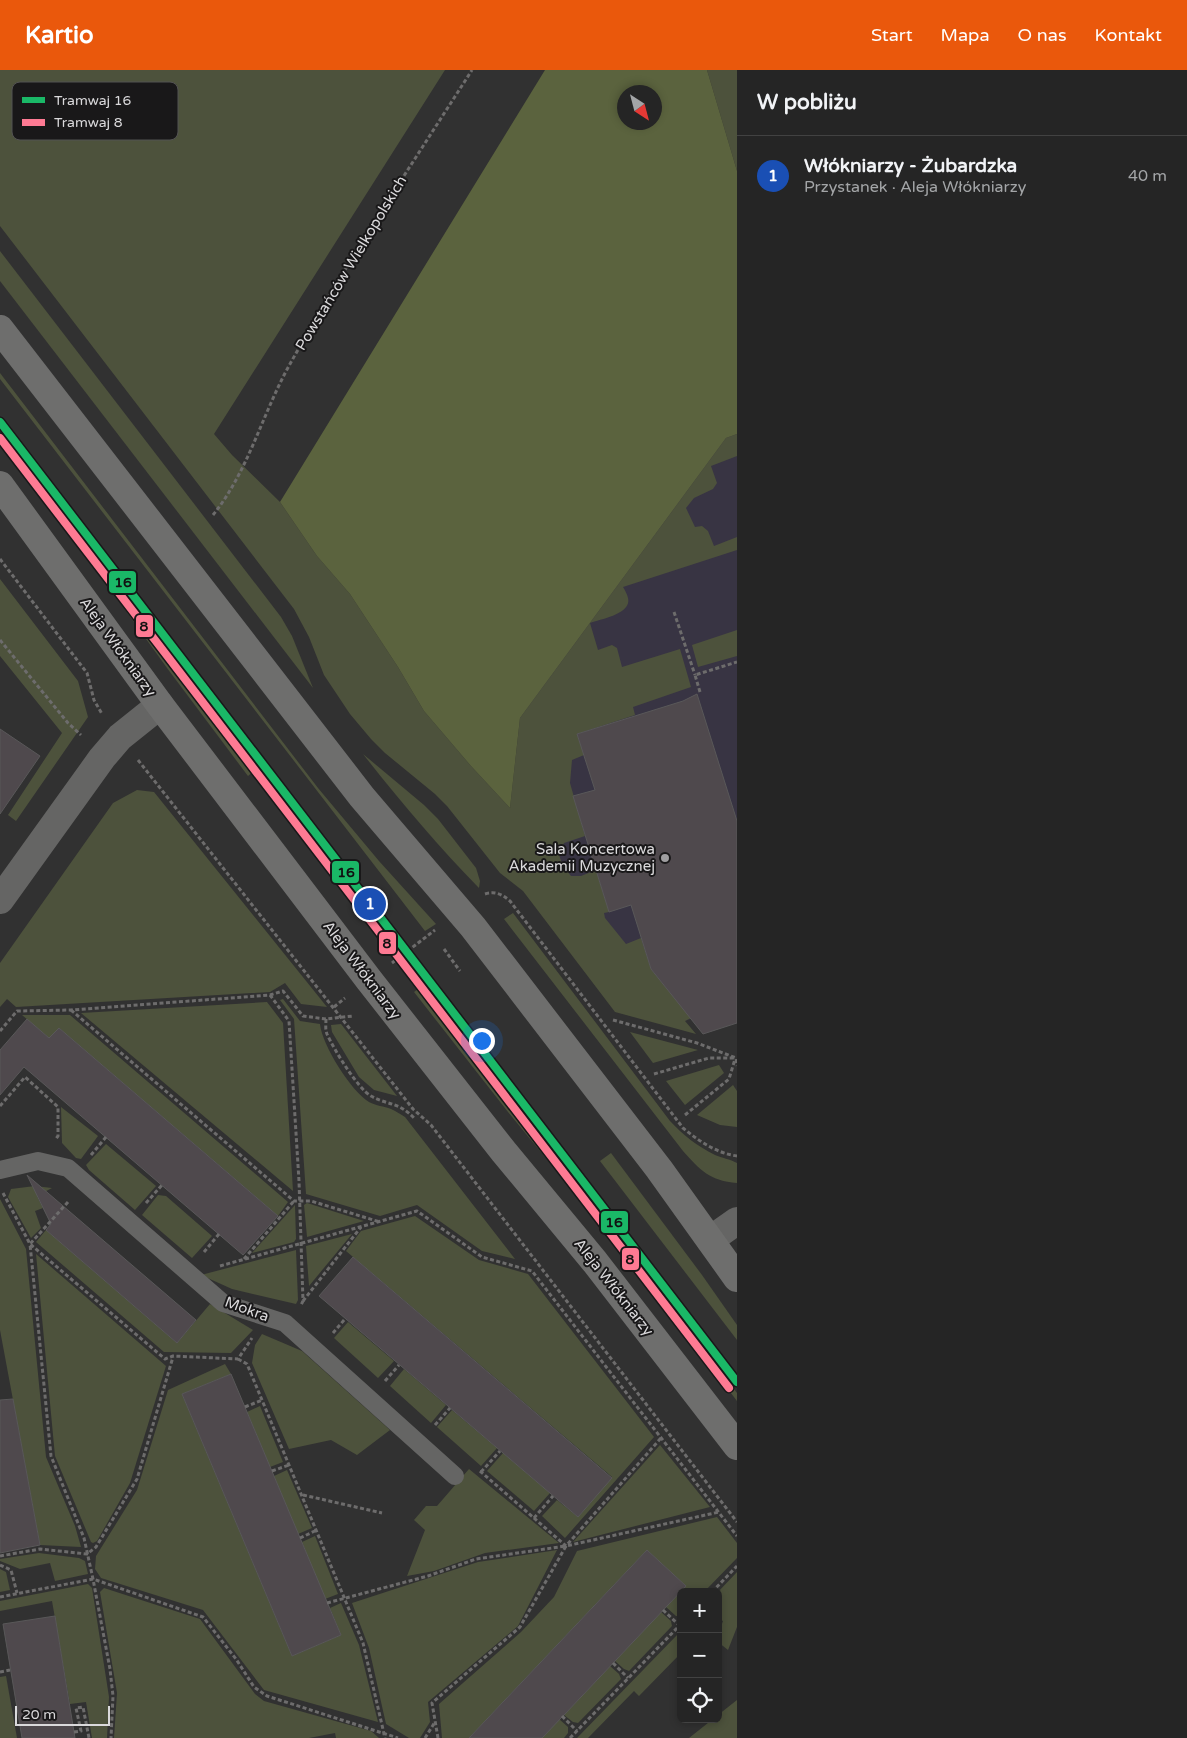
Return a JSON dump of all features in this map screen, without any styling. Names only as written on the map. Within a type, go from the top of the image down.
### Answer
[{"type":"main road","points":[[0,328],[362,797],[460,912],[658,1169],[737,1278]]},
{"type":"main road","name":"Aleja Włókniarzy","points":[[0,485],[160,705],[370,980],[498,1145],[595,1262],[737,1446]]},
{"type":"street","points":[[0,900],[74,795],[120,737],[160,705]]},
{"type":"street","points":[[710,1240],[737,1221]]},
{"type":"lane","name":"Mokra","points":[[0,1170],[38,1161],[68,1168],[223,1303],[285,1323],[455,1476]]},
{"type":"path","name":"Powstańców Wielkopolskich","points":[[213,515],[227,497],[245,464],[289,365],[395,188],[472,70]]},
{"type":"path","points":[[0,559],[87,673],[94,700],[120,737],[334,1006],[413,1109],[431,1125],[737,1522]]},
{"type":"path","points":[[674,612],[700,692]]},
{"type":"path","points":[[0,640],[68,723],[81,735]]},
{"type":"path","points":[[695,675],[737,662]]},
{"type":"path","points":[[334,1006],[487,893],[499,894],[505,897],[683,1128],[695,1138],[721,1152],[737,1156]]},
{"type":"path","points":[[386,946],[408,975]]},
{"type":"path","points":[[444,950],[460,971]]},
{"type":"path","points":[[0,1031],[17,1011],[72,1010],[270,995],[283,991],[303,1016],[326,1019],[353,1016]]},
{"type":"path","points":[[270,995],[289,1021],[303,1302]]},
{"type":"path","points":[[72,1010],[294,1201]]},
{"type":"path","points":[[326,1019],[326,1032],[362,1088],[369,1095],[394,1103],[415,1119]]},
{"type":"path","points":[[613,1020],[697,1042],[736,1058]]},
{"type":"path","points":[[654,1074],[709,1058],[736,1058]]},
{"type":"path","points":[[736,1058],[737,1066]]},
{"type":"path","points":[[685,1115],[729,1079],[736,1058]]},
{"type":"path","points":[[0,1106],[25,1077],[58,1107],[58,1136],[54,1143]]},
{"type":"path","points":[[87,1159],[106,1137]]},
{"type":"path","points":[[142,1208],[162,1185]]},
{"type":"path","points":[[0,1188],[30,1244],[164,1359],[173,1356],[238,1359],[247,1364],[317,1530],[343,1599],[363,1643],[385,1738]]},
{"type":"path","points":[[73,1196],[30,1244],[51,1456],[84,1538],[93,1579],[110,1669],[113,1696],[111,1738]]},
{"type":"path","points":[[244,1259],[294,1201],[311,1201],[381,1222]]},
{"type":"path","points":[[219,1266],[417,1211],[482,1257],[532,1271],[737,1536]]},
{"type":"path","points":[[238,1359],[255,1334],[285,1323],[361,1227]]},
{"type":"path","points":[[200,1257],[219,1234]]},
{"type":"path","points":[[327,1339],[345,1319]]},
{"type":"path","points":[[0,1556],[40,1549],[87,1554],[96,1547],[137,1478],[173,1356]]},
{"type":"path","points":[[381,1385],[399,1365]]},
{"type":"path","points":[[245,1406],[262,1400]]},
{"type":"path","points":[[432,1429],[450,1408]]},
{"type":"path","points":[[438,1738],[432,1703],[520,1628],[566,1546],[661,1438]]},
{"type":"path","points":[[481,1472],[500,1450]]},
{"type":"path","points":[[272,1471],[289,1465]]},
{"type":"path","points":[[475,1467],[566,1546]]},
{"type":"path","points":[[302,1495],[382,1513]]},
{"type":"path","points":[[534,1518],[553,1496]]},
{"type":"path","points":[[328,1603],[428,1576],[476,1559],[566,1546],[719,1512]]},
{"type":"path","points":[[300,1538],[317,1530]]},
{"type":"path","points":[[0,1565],[11,1570],[17,1593]]},
{"type":"path","points":[[716,1588],[737,1566]]},
{"type":"path","points":[[0,1597],[93,1579],[203,1617],[236,1659],[254,1687],[267,1696],[398,1738]]},
{"type":"path","points":[[663,1610],[677,1622]]},
{"type":"path","points":[[570,1738],[677,1627]]},
{"type":"path","points":[[613,1663],[628,1678]]},
{"type":"path","points":[[0,1672],[10,1670]]},
{"type":"path","points":[[74,1732],[81,1731],[76,1708],[82,1707],[89,1738]]},
{"type":"path","points":[[562,1716],[576,1731]]},
{"type":"path","points":[[425,1738],[435,1722]]},
{"type":"shaded area","points":[[737,434],[737,1023],[691,1019],[677,1023],[562,882],[520,718],[726,438]]},
{"type":"green space","points":[[0,70],[445,70],[214,434],[232,455],[280,502],[317,556],[350,594],[398,667],[424,711],[510,808],[520,718],[726,438],[737,434],[737,456],[711,466],[717,483],[713,489],[694,498],[686,508],[695,527],[702,526],[708,531],[714,546],[737,537],[737,550],[623,587],[628,598],[628,604],[625,608],[615,615],[590,623],[598,650],[612,645],[617,648],[622,667],[680,649],[691,687],[633,707],[635,715],[577,734],[584,755],[572,760],[570,783],[585,836],[564,843],[559,855],[563,866],[571,876],[581,876],[596,870],[609,912],[604,913],[605,918],[626,944],[641,938],[651,969],[691,1018],[685,1021],[696,1034],[615,1012],[523,891],[500,873],[447,806],[435,794],[371,739],[350,714],[324,675],[309,637],[294,609],[0,226]]},
{"type":"green space","points":[[545,70],[707,70],[737,171],[737,434],[726,438],[520,718],[510,808],[424,711],[398,667],[350,594],[317,556],[280,502]]},
{"type":"green space","points":[[707,70],[737,70],[737,171]]},
{"type":"green space","points":[[0,251],[281,617],[292,636],[313,688],[0,281]]},
{"type":"green space","points":[[0,373],[318,788],[379,861],[436,924],[425,931],[0,379]]},
{"type":"green space","points":[[0,435],[256,769],[248,776],[0,441]]},
{"type":"green space","points":[[0,579],[78,681],[88,717],[16,821],[8,815],[62,733],[0,656]]},
{"type":"green space","points":[[737,630],[737,656],[698,667],[692,645]]},
{"type":"green space","points":[[363,754],[438,819],[476,868],[480,881],[479,888],[448,856]]},
{"type":"green space","points":[[137,790],[154,792],[327,1007],[301,1004],[285,983],[270,992],[16,1007],[7,999],[0,1007],[0,963],[113,803]]},
{"type":"green space","points":[[513,913],[670,1121],[685,1136],[702,1148],[737,1163],[737,1183],[720,1180],[706,1173],[683,1151],[504,919]]},
{"type":"green space","points":[[423,985],[737,1393],[737,1401],[614,1241],[508,1112],[414,992]]},
{"type":"green space","points":[[283,999],[300,1021],[320,1024],[326,1044],[338,1067],[362,1096],[369,1102],[391,1109],[405,1117],[515,1259],[482,1251],[417,1205],[380,1216],[306,1194],[294,1019],[280,1000]]},
{"type":"green space","points":[[267,1002],[283,1023],[293,1191],[81,1013]]},
{"type":"green space","points":[[22,1015],[70,1015],[288,1202],[278,1216],[59,1028],[49,1038]]},
{"type":"green space","points":[[341,1024],[397,1096],[374,1090],[359,1077],[332,1032],[331,1025]]},
{"type":"green space","points":[[630,1032],[698,1050],[653,1063]]},
{"type":"green space","points":[[719,1065],[724,1073],[685,1105],[666,1081]]},
{"type":"green space","points":[[733,1085],[737,1091],[737,1127],[720,1125],[697,1115]]},
{"type":"green space","points":[[61,1107],[98,1136],[81,1159],[76,1158],[62,1143]]},
{"type":"green space","points":[[106,1144],[156,1186],[135,1210],[89,1170],[86,1165]]},
{"type":"green space","points":[[611,1153],[737,1325],[737,1340],[600,1161]]},
{"type":"green space","points":[[35,1186],[52,1188],[37,1196],[43,1208],[35,1211],[41,1228],[31,1238],[8,1197],[11,1189]]},
{"type":"green space","points":[[158,1195],[166,1196],[212,1236],[192,1258],[142,1215]]},
{"type":"green space","points":[[0,1199],[26,1249],[46,1457],[75,1526],[81,1547],[40,1545],[0,1330]]},
{"type":"green space","points":[[307,1203],[364,1221],[307,1237],[304,1205]]},
{"type":"green space","points":[[295,1205],[296,1239],[294,1242],[252,1253]]},
{"type":"green space","points":[[415,1216],[479,1260],[528,1274],[654,1437],[565,1538],[542,1516],[557,1500],[578,1517],[612,1477],[346,1251],[361,1231]]},
{"type":"green space","points":[[46,1230],[177,1343],[210,1304],[253,1330],[231,1353],[164,1352],[36,1242]]},
{"type":"green space","points":[[352,1234],[309,1286],[306,1246]]},
{"type":"green space","points":[[296,1250],[298,1300],[296,1304],[232,1289],[201,1275]]},
{"type":"green space","points":[[36,1254],[166,1366],[130,1483],[97,1541],[93,1543],[55,1456]]},
{"type":"green space","points":[[348,1322],[394,1361],[378,1378],[334,1338]]},
{"type":"green space","points":[[262,1334],[302,1351],[390,1430],[357,1455],[331,1440],[289,1449],[252,1363],[255,1345]]},
{"type":"green space","points":[[225,1364],[231,1374],[182,1394],[292,1656],[341,1635],[330,1608],[341,1603],[359,1645],[378,1722],[264,1690],[203,1610],[101,1578],[95,1569],[96,1556],[137,1490],[168,1390]]},
{"type":"green space","points":[[404,1369],[446,1405],[431,1423],[390,1386]]},
{"type":"green space","points":[[260,1406],[283,1462],[270,1467],[247,1412]]},
{"type":"green space","points":[[452,1410],[497,1448],[481,1466],[437,1427]]},
{"type":"green space","points":[[660,1445],[710,1507],[573,1542]]},
{"type":"green space","points":[[503,1453],[550,1493],[534,1511],[487,1471]]},
{"type":"green space","points":[[469,1469],[559,1543],[485,1553],[434,1571],[407,1576],[425,1530],[414,1520],[426,1506],[437,1506]]},
{"type":"green space","points":[[287,1470],[312,1528],[298,1534],[274,1476]]},
{"type":"green space","points":[[717,1517],[737,1543],[737,1558],[708,1588],[684,1588],[686,1586],[647,1550],[469,1738],[442,1738],[439,1704],[521,1632],[554,1597],[577,1551]]},
{"type":"green space","points":[[315,1536],[338,1594],[325,1599],[302,1542]]},
{"type":"green space","points":[[557,1550],[518,1626],[428,1702],[430,1722],[420,1738],[409,1738],[386,1724],[369,1648],[352,1603],[478,1562]]},
{"type":"green space","points":[[39,1553],[79,1558],[85,1561],[88,1574],[55,1581],[50,1563],[20,1569],[0,1561],[0,1559]]},
{"type":"green space","points":[[0,1569],[6,1572],[10,1590],[0,1592]]},
{"type":"green space","points":[[737,1572],[737,1627],[728,1650],[722,1645],[722,1588]]},
{"type":"green space","points":[[88,1584],[92,1588],[109,1697],[107,1738],[92,1738],[86,1702],[70,1704],[52,1601],[0,1611],[0,1601]]},
{"type":"green space","points":[[104,1588],[200,1619],[255,1694],[264,1701],[371,1731],[379,1738],[336,1738],[335,1733],[309,1738],[114,1738],[117,1693],[100,1592]]},
{"type":"green space","points":[[677,1595],[677,1616],[666,1607]]},
{"type":"green space","points":[[661,1612],[671,1621],[672,1626],[629,1671],[624,1669],[615,1661]]},
{"type":"green space","points":[[677,1635],[677,1657],[639,1696],[634,1691],[588,1738],[577,1738]]},
{"type":"green space","points":[[610,1666],[619,1674],[621,1679],[578,1723],[573,1722],[564,1715]]},
{"type":"green space","points":[[6,1676],[17,1738],[0,1738],[0,1677]]},
{"type":"green space","points":[[737,1700],[737,1738],[689,1738],[708,1723],[722,1723],[722,1712]]},
{"type":"green space","points":[[559,1719],[568,1727],[568,1733],[564,1738],[542,1738]]},
{"type":"building","name":"Sala Koncertowa Akademii Muzycznej","points":[[697,694],[737,821],[737,1023],[703,1034],[651,969],[631,905],[609,912],[573,796],[595,790],[577,734],[683,701]]},
{"type":"building","points":[[0,729],[40,756],[0,814]]},
{"type":"building","points":[[27,1019],[49,1038],[59,1028],[278,1216],[243,1255],[24,1067],[0,1095],[0,1050]]},
{"type":"building","points":[[27,1175],[196,1320],[177,1343],[46,1230],[51,1224]]},
{"type":"building","points":[[353,1257],[612,1478],[578,1517],[319,1296]]},
{"type":"building","points":[[231,1374],[341,1635],[292,1656],[182,1394]]},
{"type":"building","points":[[13,1399],[40,1545],[0,1553],[0,1400]]},
{"type":"building","points":[[647,1550],[686,1586],[684,1588],[677,1588],[677,1596],[542,1738],[469,1738]]},
{"type":"building","points":[[55,1616],[75,1738],[22,1738],[3,1624]]},
{"type":"tram line","name":"16","points":[[0,422],[737,1382]]},
{"type":"tram line","name":"8","points":[[0,438],[729,1388]]},
{"type":"place","name":"Sala Koncertowa Akademii Muzycznej","points":[[665,858]]},
{"type":"place","name":"Włókniarzy - Żubardzka","points":[[370,904]]}]
